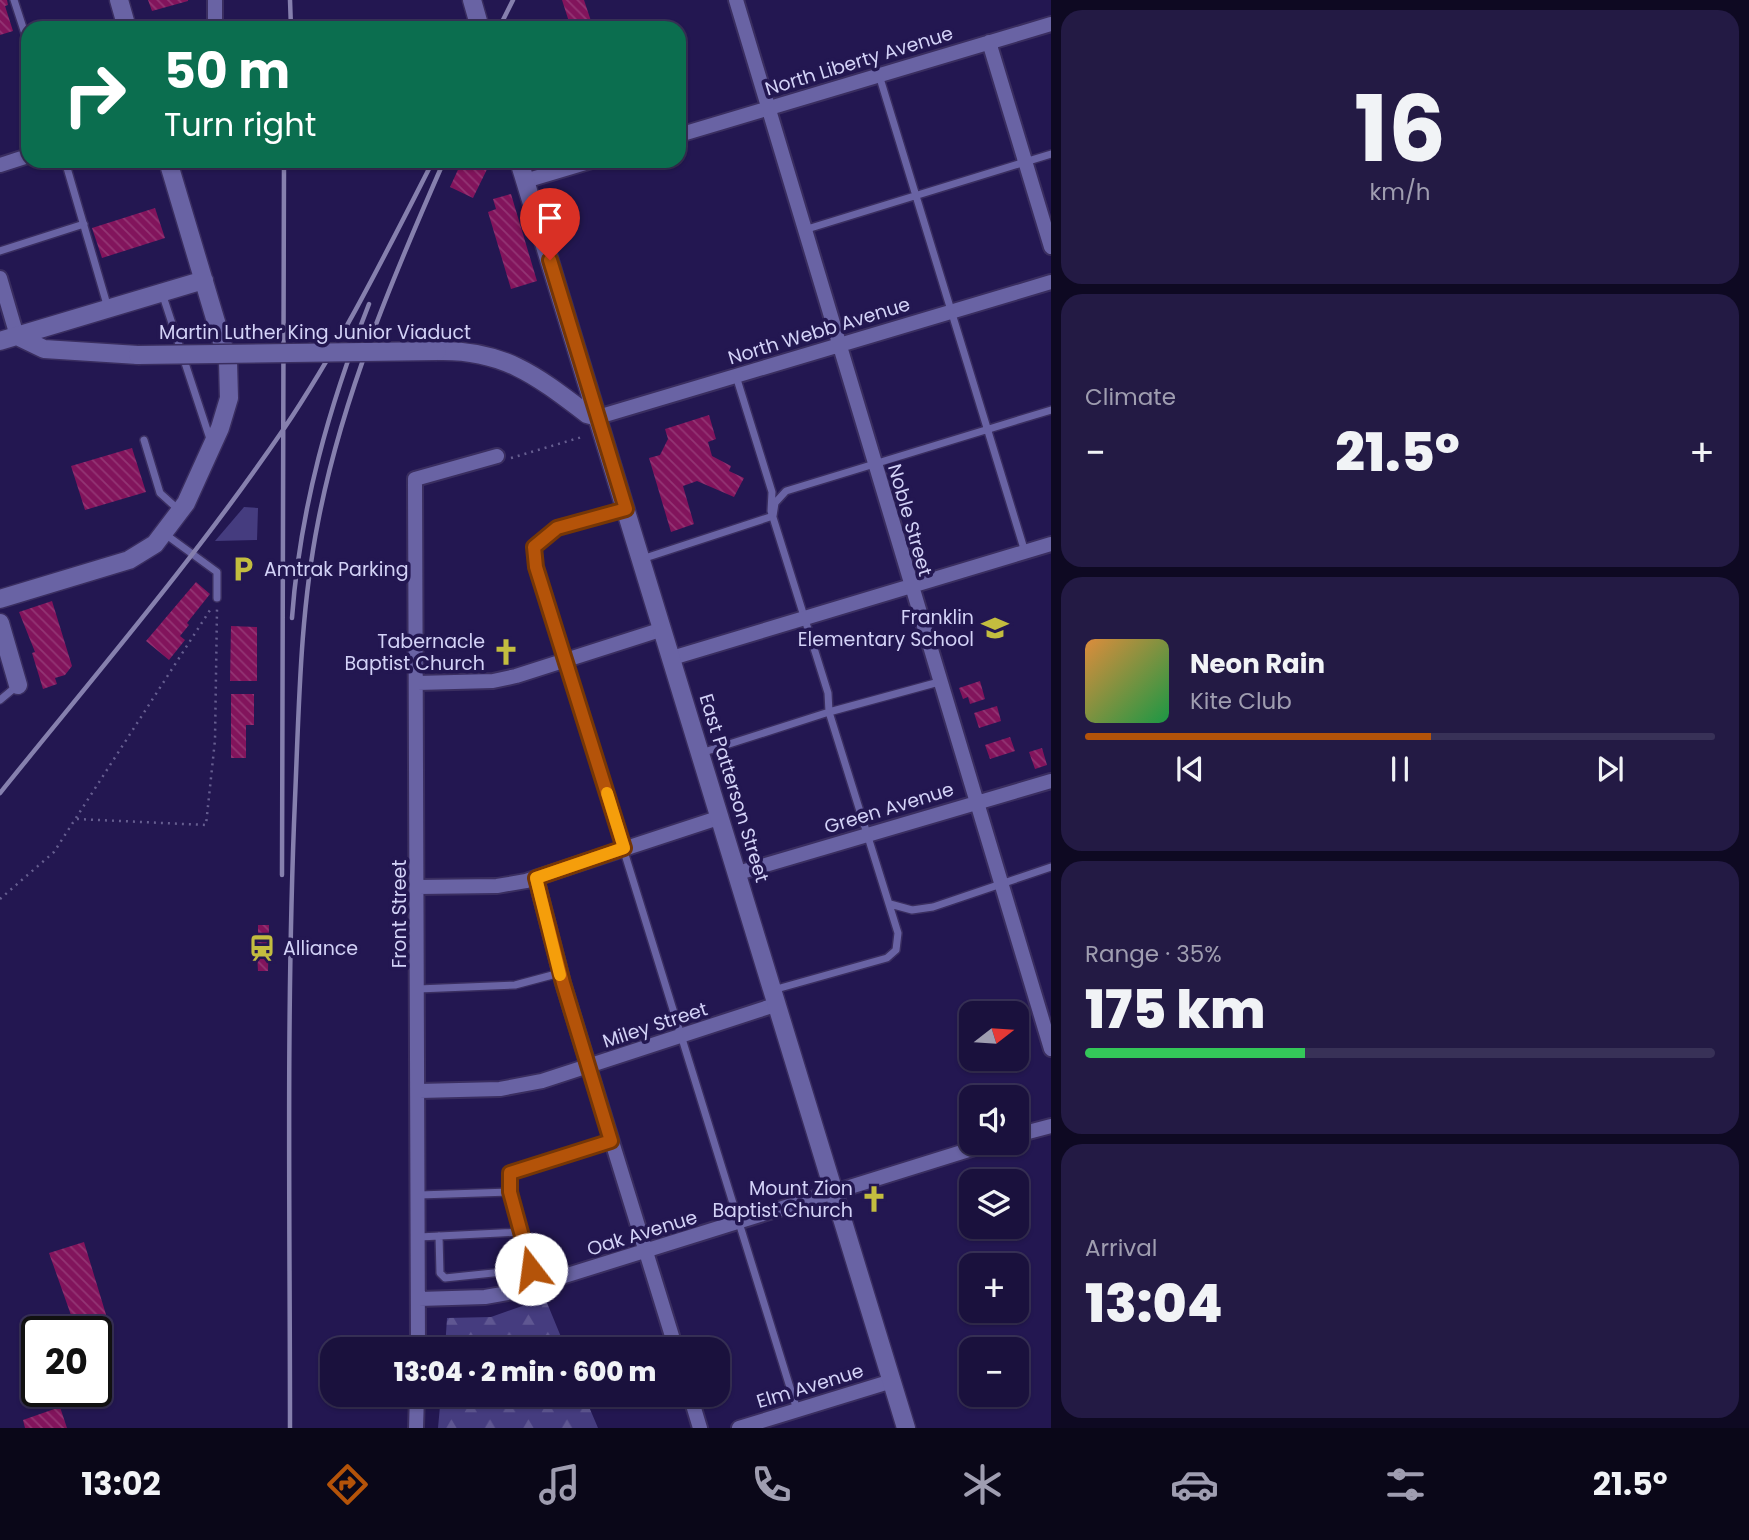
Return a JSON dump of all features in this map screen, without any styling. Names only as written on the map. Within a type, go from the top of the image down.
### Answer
[{"type":"street","points":[[119,0],[125,21]]},
{"type":"street","points":[[215,0],[215,21]]},
{"type":"street","points":[[472,0],[478,21]]},
{"type":"street","name":"Noble Street","points":[[736,0],[909,587],[1051,1049]]},
{"type":"street","name":"North Liberty Avenue","points":[[686,133],[1051,24]]},
{"type":"street","points":[[989,42],[1051,247]]},
{"type":"street","points":[[0,165],[21,158]]},
{"type":"street","points":[[0,599],[138,556],[165,534],[180,512],[212,446],[229,398],[228,362],[170,168]]},
{"type":"street","name":"East Patterson Street","points":[[521,168],[906,1428]]},
{"type":"street","points":[[526,181],[569,168]]},
{"type":"street","points":[[0,278],[9,339],[204,280]]},
{"type":"street","name":"North Webb Avenue","points":[[598,417],[1051,282]]},
{"type":"street","name":"Martin Luther King Junior Viaduct","points":[[9,339],[44,349],[138,355],[474,351],[513,363],[587,414],[598,417]]},
{"type":"street","name":"Front Street","points":[[418,1337],[415,479],[497,456]]},
{"type":"street","points":[[672,658],[1051,544]]},
{"type":"street","points":[[0,623],[18,685]]},
{"type":"street","points":[[417,683],[493,681],[663,629]]},
{"type":"street","name":"Green Avenue","points":[[738,873],[1051,780]]},
{"type":"street","points":[[418,887],[497,886],[536,878],[721,817]]},
{"type":"street","points":[[536,878],[560,973],[672,1337]]},
{"type":"street","name":"Miley Street","points":[[419,1091],[521,1086],[683,1036],[775,997]]},
{"type":"street","points":[[1029,1132],[1051,1126]]},
{"type":"street","name":"Oak Avenue","points":[[419,1299],[485,1297],[536,1285],[646,1253],[959,1153]]},
{"type":"street","name":"Elm Avenue","points":[[739,1428],[892,1381]]},
{"type":"street","points":[[416,1428],[417,1407]]},
{"type":"street","points":[[694,1407],[700,1428]]},
{"type":"lane","points":[[14,0],[21,22]]},
{"type":"lane","points":[[879,75],[1025,552]]},
{"type":"lane","points":[[804,230],[1051,155]]},
{"type":"lane","points":[[67,168],[108,309]]},
{"type":"lane","points":[[0,251],[84,225]]},
{"type":"lane","points":[[162,293],[212,446]]},
{"type":"lane","points":[[736,376],[772,492],[773,516],[828,693],[829,712],[898,933],[896,950],[887,958],[775,997]]},
{"type":"lane","points":[[773,516],[775,503],[786,491],[1051,410]]},
{"type":"lane","points":[[144,440],[160,493],[180,512]]},
{"type":"lane","points":[[626,509],[557,528],[534,547],[536,567],[567,660],[797,1410]]},
{"type":"lane","points":[[641,559],[773,516]]},
{"type":"lane","points":[[165,534],[217,572],[217,598]]},
{"type":"lane","points":[[701,753],[829,712],[939,682]]},
{"type":"lane","points":[[0,700],[18,685]]},
{"type":"lane","points":[[890,904],[912,910],[933,906],[1051,867]]},
{"type":"lane","points":[[418,989],[515,985],[560,973]]},
{"type":"lane","points":[[536,1285],[510,1192],[510,1173],[611,1141]]},
{"type":"lane","points":[[419,1195],[510,1192]]},
{"type":"lane","points":[[419,1237],[521,1232]]},
{"type":"lane","points":[[439,1236],[440,1273],[445,1278],[531,1269]]},
{"type":"path","points":[[497,456],[499,461],[582,437]]},
{"type":"path","points":[[0,899],[54,852],[217,598]]},
{"type":"path","points":[[75,819],[206,825],[215,740],[217,598]]},
{"type":"green space","points":[[244,507],[258,508],[257,540],[215,541]]},
{"type":"green space","points":[[545,1298],[561,1337],[446,1337],[447,1318],[491,1317]]},
{"type":"green space","points":[[440,1407],[589,1407],[598,1428],[438,1428]]},
{"type":"building","points":[[0,0],[7,0],[8,5],[5,6],[13,31],[0,35]]},
{"type":"building","points":[[148,0],[188,0],[188,1],[152,11]]},
{"type":"building","points":[[562,0],[584,0],[591,21],[569,21]]},
{"type":"building","points":[[459,168],[488,168],[473,198],[450,187]]},
{"type":"building","points":[[511,194],[537,281],[511,289],[488,212],[496,209],[493,199]]},
{"type":"building","points":[[155,208],[165,238],[102,258],[92,228]]},
{"type":"building","points":[[709,415],[716,439],[708,442],[712,456],[731,466],[729,471],[744,478],[734,497],[697,481],[683,486],[694,524],[671,532],[649,458],[660,455],[668,439],[665,429]]},
{"type":"building","points":[[132,448],[146,492],[85,510],[71,466]]},
{"type":"building","points":[[196,582],[210,594],[187,623],[189,625],[180,636],[185,640],[169,660],[146,641]]},
{"type":"building","points":[[52,601],[72,666],[65,675],[55,678],[57,684],[43,689],[32,653],[35,652],[19,612]]},
{"type":"building","points":[[231,626],[257,627],[257,681],[230,681]]},
{"type":"building","points":[[980,681],[985,699],[970,704],[968,697],[963,699],[959,688]]},
{"type":"building","points":[[231,694],[254,694],[254,725],[246,725],[246,758],[231,758]]},
{"type":"building","points":[[997,706],[1001,721],[979,728],[974,713]]},
{"type":"building","points":[[1010,737],[1015,751],[990,759],[985,745]]},
{"type":"building","points":[[1042,748],[1047,765],[1035,769],[1029,752]]},
{"type":"building","points":[[258,925],[269,925],[268,971],[258,971]]},
{"type":"building","points":[[84,1242],[106,1316],[71,1316],[49,1253]]},
{"type":"building","points":[[60,1407],[67,1428],[25,1428],[23,1420]]},
{"type":"railway","points":[[290,0],[291,21]]},
{"type":"railway","points":[[502,21],[513,0]]},
{"type":"railway","points":[[282,875],[284,168]]},
{"type":"railway","points":[[0,793],[181,569],[283,430],[344,331],[429,168]]},
{"type":"railway","points":[[290,1428],[290,956],[299,695],[307,591],[328,475],[355,383],[388,293],[441,168]]},
{"type":"railway","points":[[292,618],[302,537],[318,458],[341,381],[369,304]]},
{"type":"slow traffic","points":[[560,975],[536,878],[624,848],[607,793]]},
{"type":"place","name":"Amtrak Parking","points":[[243,569]]},
{"type":"place","name":"Franklin Elementary School","points":[[995,628]]},
{"type":"place","name":"Tabernacle Baptist Church","points":[[506,652]]},
{"type":"place","name":"Alliance","points":[[262,948]]},
{"type":"place","name":"Mount Zion Baptist Church","points":[[874,1199]]},
{"type":"route","points":[[531,1269],[510,1192],[510,1173],[611,1141],[563,983],[536,878],[624,848],[536,567],[534,547],[557,528],[626,509],[550,260]]}]
